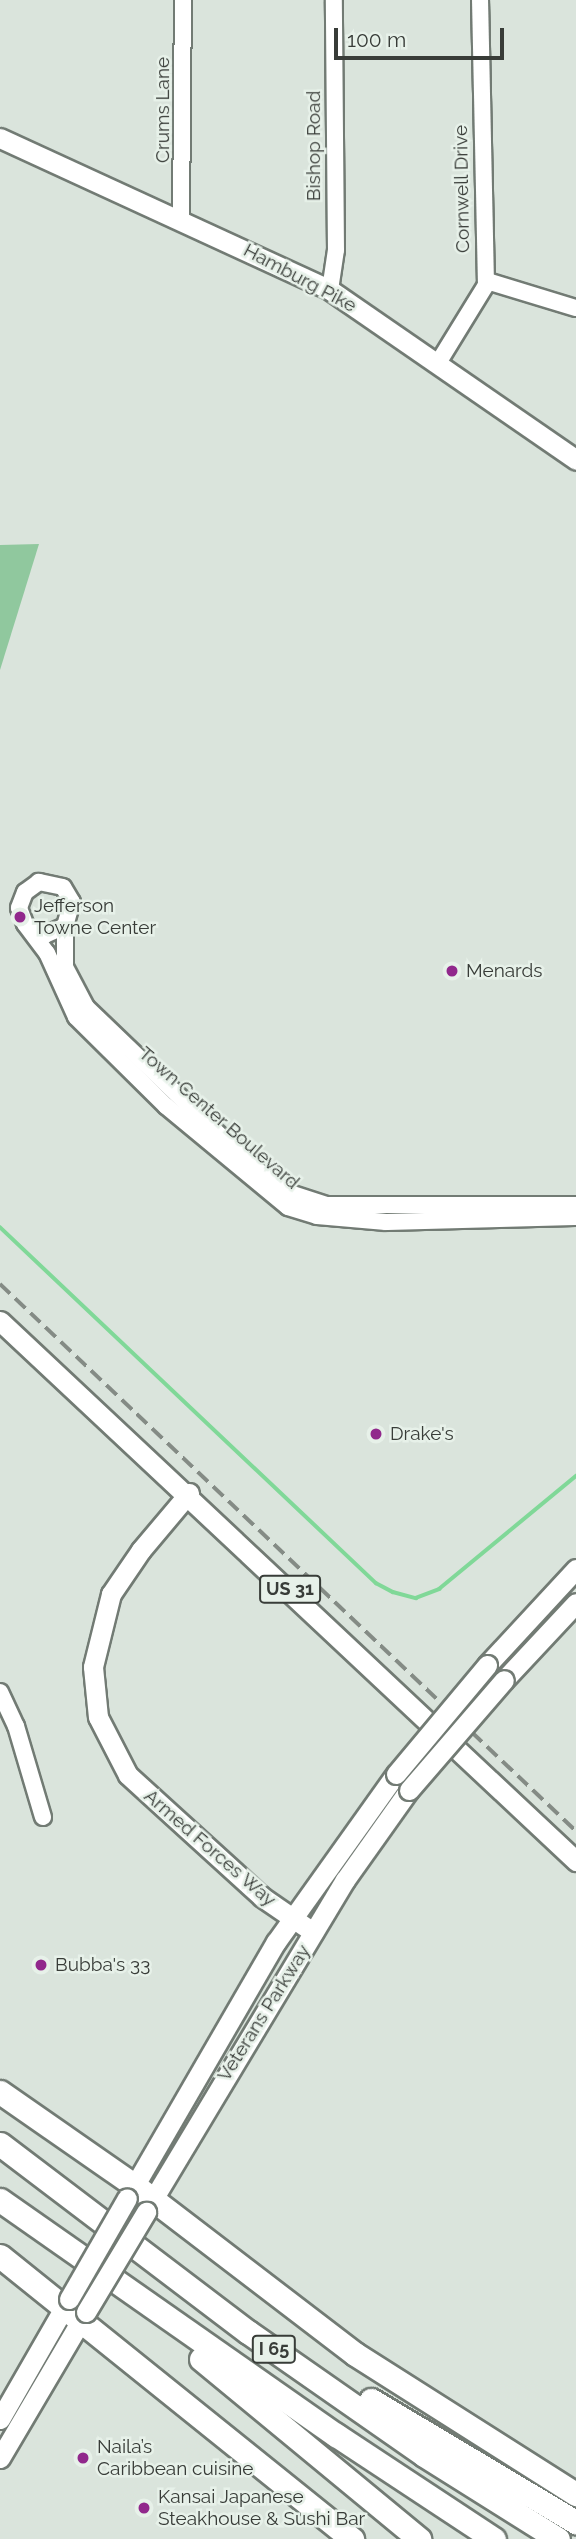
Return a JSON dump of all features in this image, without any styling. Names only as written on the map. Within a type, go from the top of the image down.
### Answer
[{"type":"highway","points":[[0,2092],[140,2199],[355,2354],[554,2482],[576,2493]]},
{"type":"highway","name":"I 65","points":[[0,2144],[199,2295],[424,2455],[558,2539]]},
{"type":"highway","name":"I 65","points":[[0,2200],[63,2246],[494,2539]]},
{"type":"highway","points":[[63,2246],[419,2539]]},
{"type":"highway","points":[[0,2256],[75,2309],[352,2539]]},
{"type":"highway","points":[[199,2295],[576,2522]]},
{"type":"main road","name":"Hamburg Pike","points":[[0,138],[330,290],[576,460]]},
{"type":"main road","name":"US 31","points":[[0,1321],[188,1493],[576,1860]]},
{"type":"main road","name":"Armed Forces Way","points":[[188,1493],[141,1550],[111,1594],[93,1667],[99,1717],[128,1775],[173,1820],[313,1932]]},
{"type":"main road","name":"Veterans Parkway","points":[[0,2419],[75,2309],[140,2199],[293,1918],[402,1782],[486,1665],[576,1569]]},
{"type":"main road","name":"Veterans Parkway","points":[[140,2199],[313,1932],[402,1782],[576,1603]]},
{"type":"main road","name":"Veterans Parkway","points":[[0,2458],[75,2309]]},
{"type":"street","name":"Crums Lane","points":[[181,220],[183,0]]},
{"type":"street","name":"Bishop Road","points":[[330,290],[335,250],[334,0]]},
{"type":"street","name":"Cornwell Drive","points":[[480,0],[487,281]]},
{"type":"street","points":[[438,363],[487,281],[576,307]]},
{"type":"street","points":[[39,882],[56,883],[69,894],[72,911],[65,926],[45,935],[31,930],[19,908],[24,892],[39,882]]},
{"type":"street","name":"Town Center Boulevard","points":[[65,926],[65,967],[86,1007],[254,1168],[290,1193],[326,1205],[576,1205]]},
{"type":"street","name":"Town Center Boulevard","points":[[31,930],[47,953],[76,1017],[166,1106],[288,1207],[317,1216],[386,1222],[576,1217]]},
{"type":"street","points":[[0,1692],[16,1726],[43,1817]]},
{"type":"green space","points":[[39,544],[22,599],[0,670],[0,545]]},
{"type":"waterway","points":[[0,1227],[376,1583],[393,1592],[416,1598],[439,1589],[576,1476]]},
{"type":"railway","points":[[0,1284],[576,1831]]},
{"type":"place","name":"Jefferson Towne Center","points":[[20,917]]},
{"type":"place","name":"Menards","points":[[452,971]]},
{"type":"place","name":"Drake's","points":[[376,1434]]},
{"type":"place","name":"Bubba's 33","points":[[41,1965]]},
{"type":"place","name":"Naila’s Caribbean cuisine","points":[[83,2458]]},
{"type":"place","name":"Kansai Japanese Steakhouse & Sushi Bar","points":[[144,2508]]}]
